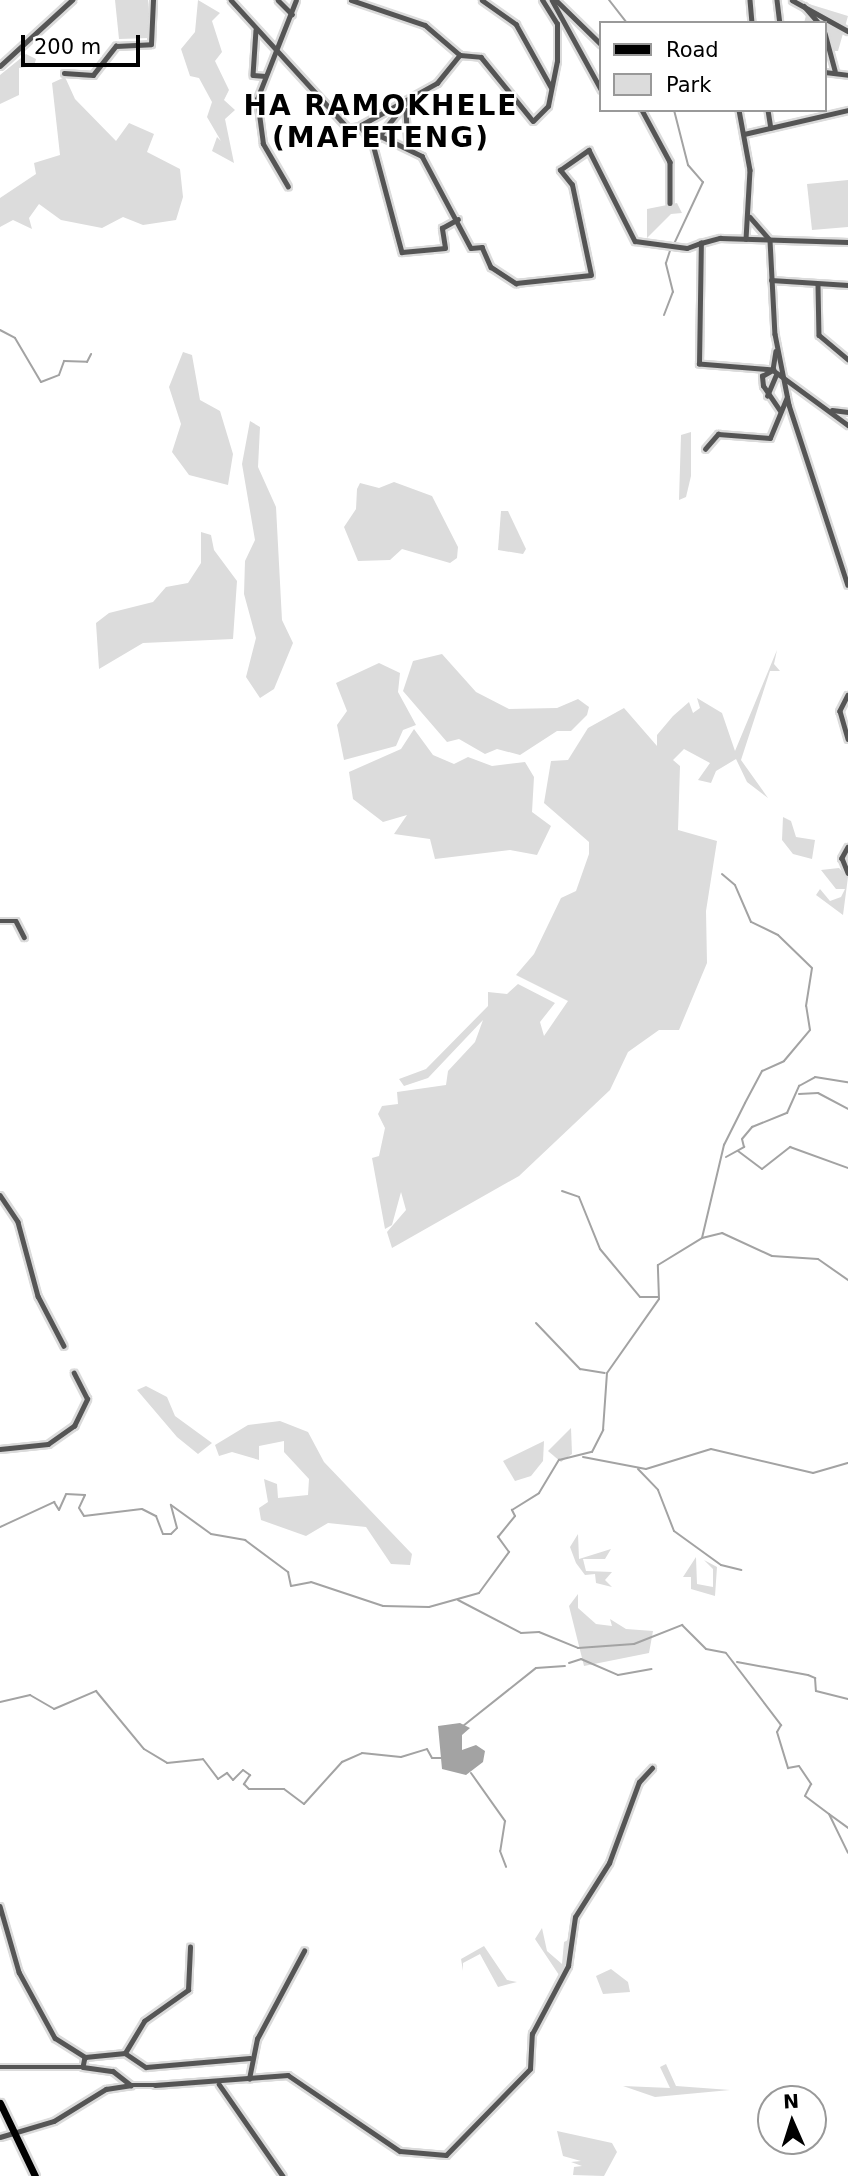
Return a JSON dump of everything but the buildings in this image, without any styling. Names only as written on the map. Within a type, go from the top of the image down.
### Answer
[{"type":"main road","points":[[0,2103],[35,2176]]},
{"type":"street","points":[[0,66],[72,0]]},
{"type":"street","points":[[64,73],[93,75],[116,46],[151,44],[153,0]]},
{"type":"street","points":[[231,0],[256,30],[279,48],[348,128],[360,126],[437,83],[460,55]]},
{"type":"street","points":[[278,0],[292,14]]},
{"type":"street","points":[[288,187],[259,130],[257,99],[296,0]]},
{"type":"street","points":[[351,0],[425,25],[460,55],[485,60],[533,121],[548,106],[558,36],[542,0]]},
{"type":"street","points":[[482,0],[516,24],[551,87]]},
{"type":"street","points":[[554,0],[600,43]]},
{"type":"street","points":[[554,0],[600,87]]},
{"type":"street","points":[[750,0],[752,21]]},
{"type":"street","points":[[778,0],[780,21]]},
{"type":"street","points":[[792,0],[848,31]]},
{"type":"street","points":[[803,5],[817,21]]},
{"type":"street","points":[[256,30],[253,75],[265,76]]},
{"type":"street","points":[[827,41],[835,71]]},
{"type":"street","points":[[827,72],[848,75]]},
{"type":"street","points":[[407,101],[408,147]]},
{"type":"street","points":[[373,144],[406,110]]},
{"type":"street","points":[[744,134],[848,110]]},
{"type":"street","points":[[643,112],[670,162],[670,203]]},
{"type":"street","points":[[739,112],[744,134],[750,217],[746,239]]},
{"type":"street","points":[[768,112],[771,128]]},
{"type":"street","points":[[360,126],[384,134],[422,156],[458,219],[471,248],[482,247],[491,267],[508,279],[586,278],[591,275],[579,213],[567,172],[560,170],[589,150],[635,241],[687,248],[701,243],[746,239],[848,242]]},
{"type":"street","points":[[360,126],[373,144],[402,253],[445,248],[442,228],[458,219]]},
{"type":"street","points":[[750,217],[770,240],[777,350],[787,396],[848,585]]},
{"type":"street","points":[[701,243],[699,364],[774,372],[848,425]]},
{"type":"street","points":[[771,280],[848,285]]},
{"type":"street","points":[[818,285],[819,335],[847,360]]},
{"type":"street","points":[[767,396],[777,350]]},
{"type":"street","points":[[774,372],[762,376],[767,396],[780,411]]},
{"type":"street","points":[[786,388],[797,387]]},
{"type":"street","points":[[705,449],[718,434],[770,438],[787,396]]},
{"type":"street","points":[[829,409],[848,412]]},
{"type":"street","points":[[848,695],[840,710],[848,739]]},
{"type":"street","points":[[848,847],[842,858],[848,873]]},
{"type":"street","points":[[0,921],[16,921],[24,937]]},
{"type":"street","points":[[0,1195],[18,1222],[38,1296],[64,1346]]},
{"type":"street","points":[[0,1449],[48,1444],[74,1426],[87,1399],[74,1373]]},
{"type":"street","points":[[0,2137],[80,2108],[106,2089],[131,2085],[219,2084],[275,2073],[305,2081],[411,2155],[457,2149],[469,2126],[530,2069],[532,2034],[568,1966],[575,1917],[609,1863],[639,1782],[652,1768]]},
{"type":"street","points":[[0,1906],[19,1972],[55,2038],[85,2057],[125,2053],[146,2067],[250,2058]]},
{"type":"street","points":[[0,1932],[7,1930]]},
{"type":"street","points":[[125,2053],[144,2021],[188,1990],[190,1947]]},
{"type":"street","points":[[249,2079],[250,2058],[304,1951]]},
{"type":"street","points":[[83,2067],[85,2057]]},
{"type":"street","points":[[0,2067],[83,2067],[113,2071],[131,2085]]},
{"type":"street","points":[[219,2084],[284,2176]]},
{"type":"green space","points":[[115,0],[148,0],[149,38],[119,39]]},
{"type":"green space","points":[[198,0],[220,13],[212,21],[222,52],[215,61],[229,90],[224,100],[235,110],[225,119],[234,163],[212,151],[217,137],[221,141],[207,117],[212,102],[199,78],[190,76],[181,49],[195,32]]},
{"type":"green space","points":[[809,4],[848,16],[838,51],[827,51],[827,21],[805,21]]},
{"type":"green space","points":[[26,54],[36,59],[34,66],[19,68],[19,95],[0,104],[0,75]]},
{"type":"green space","points":[[65,77],[75,99],[116,141],[129,123],[154,134],[147,152],[180,169],[183,197],[176,220],[143,225],[123,217],[102,228],[61,220],[39,204],[29,218],[32,229],[13,220],[0,227],[0,198],[36,174],[34,163],[60,155],[52,83]]},
{"type":"green space","points":[[848,180],[848,227],[812,230],[807,184]]},
{"type":"green space","points":[[677,203],[682,213],[671,214],[647,238],[647,209]]},
{"type":"green space","points":[[183,352],[192,355],[200,400],[220,411],[233,454],[228,485],[189,475],[172,452],[181,424],[169,387]]},
{"type":"green space","points":[[250,421],[260,427],[258,467],[276,507],[282,620],[293,643],[274,689],[260,698],[246,677],[256,638],[244,594],[245,561],[255,540],[242,464]]},
{"type":"green space","points":[[691,432],[691,476],[686,497],[679,500],[681,435]]},
{"type":"green space","points":[[394,482],[432,496],[458,547],[457,558],[450,563],[402,549],[390,560],[358,561],[344,527],[356,509],[357,489],[360,483],[379,488]]},
{"type":"green space","points":[[501,511],[508,511],[526,549],[523,554],[498,550]]},
{"type":"green space","points":[[201,532],[211,535],[214,550],[237,581],[233,639],[143,643],[99,669],[96,623],[109,613],[153,602],[166,587],[188,583],[201,563]]},
{"type":"green space","points":[[777,650],[774,664],[780,671],[770,671],[741,760],[768,798],[747,782],[736,759],[716,771],[711,783],[698,780],[710,763],[684,749],[673,760],[680,766],[678,830],[717,841],[706,911],[707,963],[679,1030],[659,1030],[628,1052],[610,1090],[519,1176],[392,1248],[387,1232],[406,1210],[401,1192],[392,1225],[385,1229],[372,1158],[379,1156],[385,1128],[378,1114],[382,1106],[398,1104],[397,1092],[446,1085],[448,1071],[475,1042],[483,1020],[428,1078],[404,1086],[399,1079],[426,1069],[488,1006],[488,992],[507,994],[518,984],[555,1003],[540,1022],[544,1036],[568,1001],[516,975],[534,954],[561,898],[576,891],[589,854],[589,842],[544,803],[551,761],[568,760],[588,728],[624,708],[657,746],[657,735],[673,716],[689,702],[693,713],[700,708],[697,698],[722,713],[735,751]]},
{"type":"green space","points":[[442,654],[476,692],[509,709],[557,708],[578,699],[589,707],[587,715],[571,731],[557,731],[520,755],[497,749],[485,754],[459,739],[447,742],[403,691],[413,661]]},
{"type":"green space","points":[[379,663],[400,673],[398,692],[416,725],[403,730],[396,746],[344,760],[337,725],[347,711],[336,683]]},
{"type":"green space","points":[[414,729],[433,755],[454,764],[468,757],[492,766],[525,762],[534,777],[532,812],[551,826],[537,855],[510,850],[435,859],[430,839],[394,834],[407,815],[383,822],[353,799],[349,772],[401,749]]},
{"type":"green space","points":[[783,817],[791,821],[796,837],[815,840],[812,859],[793,854],[782,840]]},
{"type":"green space","points":[[839,868],[848,877],[843,915],[816,895],[820,889],[830,901],[841,897],[845,889],[836,889],[821,870]]},
{"type":"green space","points":[[146,1386],[167,1397],[175,1416],[212,1443],[198,1454],[177,1437],[137,1390]]},
{"type":"green space","points":[[280,1421],[308,1432],[324,1462],[412,1554],[410,1565],[391,1564],[366,1527],[328,1523],[306,1536],[261,1520],[259,1508],[268,1502],[264,1479],[277,1484],[278,1498],[308,1495],[309,1479],[284,1452],[284,1441],[259,1446],[259,1460],[232,1452],[219,1456],[215,1445],[248,1425]]},
{"type":"green space","points":[[571,1428],[572,1454],[561,1462],[548,1451]]},
{"type":"green space","points":[[544,1441],[543,1461],[531,1476],[515,1481],[503,1461]]},
{"type":"green space","points":[[578,1534],[579,1559],[611,1549],[605,1559],[583,1559],[586,1571],[612,1572],[605,1580],[612,1587],[596,1583],[595,1574],[585,1575],[576,1563],[570,1547]]},
{"type":"green space","points":[[696,1557],[697,1584],[713,1587],[713,1569],[704,1560],[717,1567],[715,1596],[691,1589],[691,1577],[683,1577]]},
{"type":"green space","points":[[578,1594],[578,1608],[596,1624],[612,1626],[610,1619],[626,1629],[653,1631],[649,1653],[584,1666],[569,1606]]},
{"type":"green space","points":[[542,1928],[547,1951],[562,1964],[564,1942],[572,1938],[568,1966],[546,2007],[559,1975],[535,1939]]},
{"type":"green space","points":[[484,1946],[507,1980],[517,1982],[498,1987],[480,1954],[463,1963],[463,1971],[461,1959]]},
{"type":"green space","points":[[611,1969],[628,1982],[630,1992],[603,1994],[596,1976]]},
{"type":"green space","points":[[666,2064],[676,2086],[730,2090],[655,2097],[623,2086],[670,2088],[660,2067]]},
{"type":"green space","points":[[557,2131],[612,2143],[617,2152],[604,2176],[573,2175],[574,2167],[582,2166],[571,2162],[581,2161],[563,2156]]},
{"type":"shaded area","points":[[460,1723],[470,1728],[462,1735],[462,1750],[476,1745],[485,1751],[483,1762],[466,1775],[442,1769],[438,1726]]},
{"type":"waterway","points":[[609,0],[625,21]]},
{"type":"waterway","points":[[674,244],[703,182],[688,165],[675,112]]},
{"type":"waterway","points":[[664,315],[673,292],[666,263],[671,248]]},
{"type":"waterway","points":[[0,330],[15,338],[41,382],[59,375],[64,361],[87,362],[91,354]]},
{"type":"waterway","points":[[0,1527],[54,1502],[59,1510],[66,1494],[85,1495],[79,1508],[84,1516],[142,1509],[156,1516],[163,1534],[171,1534],[177,1528],[171,1505],[211,1534],[245,1540],[288,1572],[291,1586],[311,1582],[383,1606],[429,1607],[479,1593],[509,1552],[498,1537],[515,1516],[512,1510],[539,1493],[559,1460],[592,1452],[603,1430],[607,1373],[659,1299],[658,1265],[702,1238],[724,1145],[745,1103],[762,1071],[784,1061],[810,1030],[806,1006],[812,968],[778,935],[751,922],[735,885],[722,874]]},
{"type":"waterway","points":[[726,1157],[744,1147],[742,1139],[752,1127],[787,1113],[799,1086],[815,1077],[848,1082]]},
{"type":"waterway","points":[[799,1094],[818,1093],[848,1109]]},
{"type":"waterway","points":[[738,1151],[762,1169],[790,1147],[848,1168]]},
{"type":"waterway","points":[[562,1191],[579,1197],[600,1249],[640,1297],[658,1297]]},
{"type":"waterway","points":[[702,1238],[722,1233],[772,1256],[818,1259],[848,1280]]},
{"type":"waterway","points":[[536,1323],[580,1369],[605,1373]]},
{"type":"waterway","points":[[583,1457],[646,1469],[711,1449],[813,1473],[848,1463]]},
{"type":"waterway","points":[[638,1469],[658,1490],[674,1531],[721,1565],[741,1570]]},
{"type":"waterway","points":[[458,1600],[521,1633],[539,1632],[578,1648],[634,1644],[682,1625],[706,1649],[726,1653],[781,1725],[777,1732],[788,1768],[799,1766],[811,1784],[805,1796],[829,1814],[848,1853]]},
{"type":"waterway","points":[[569,1663],[581,1659],[618,1675],[651,1669]]},
{"type":"waterway","points":[[737,1662],[808,1675],[815,1678],[816,1691],[848,1699]]},
{"type":"waterway","points":[[463,1726],[536,1668],[565,1666]]},
{"type":"waterway","points":[[0,1702],[30,1695],[54,1709],[96,1691],[144,1749],[167,1763],[203,1759],[218,1779],[227,1773],[233,1780],[243,1770],[250,1775],[244,1784],[249,1789],[284,1789],[304,1804],[342,1762],[362,1753],[401,1757],[427,1749],[432,1758],[442,1758]]},
{"type":"waterway","points":[[471,1773],[505,1821],[500,1851],[506,1867]]},
{"type":"waterway","points":[[829,1814],[848,1828]]},
{"type":"district","name":"HA RAMOKHELE (MAFETENG)","points":[[381,122]]}]
